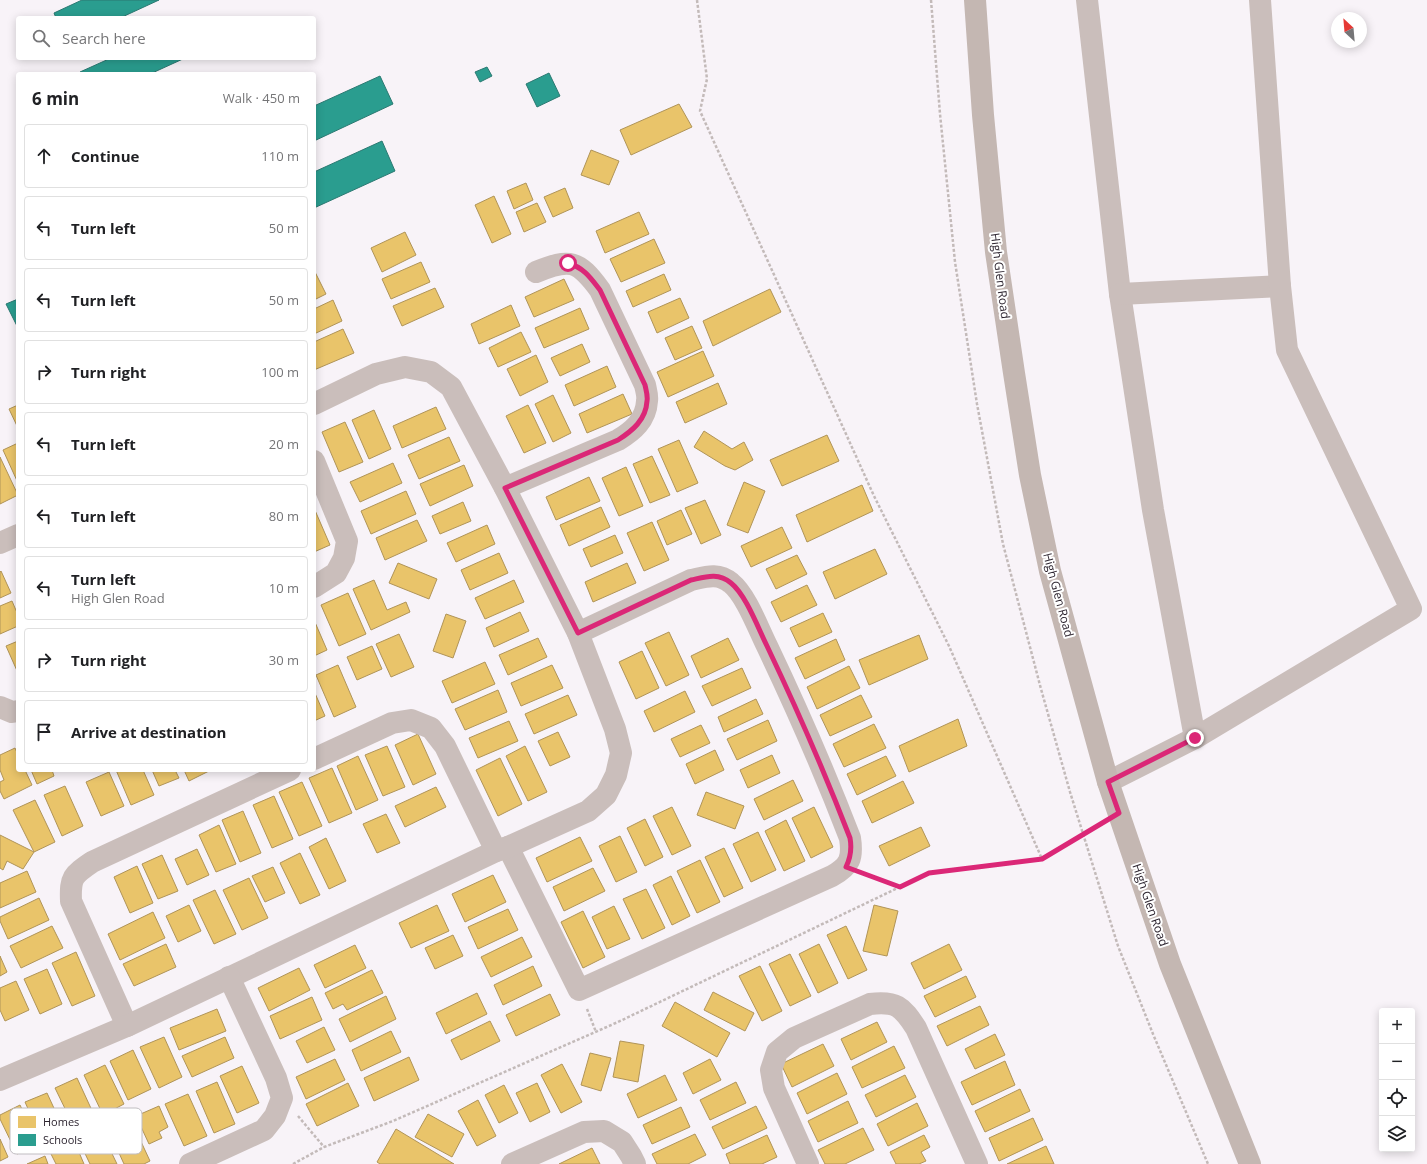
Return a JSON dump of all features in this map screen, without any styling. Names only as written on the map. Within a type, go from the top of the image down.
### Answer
[{"type":"main road","name":"High Glen Road","points":[[975,0],[983,116],[996,252],[1030,475],[1050,572],[1108,782],[1170,964],[1250,1164]]},
{"type":"street","points":[[1087,0],[1120,294],[1153,510],[1195,738]]},
{"type":"street","points":[[1108,782],[1195,738],[1411,609],[1287,350],[1280,286],[1260,0]]},
{"type":"street","points":[[505,488],[618,440],[632,431],[643,417],[648,400],[645,385],[600,290],[590,277],[579,266],[568,263],[552,265],[536,272]]},
{"type":"street","points":[[1120,294],[1280,286]]},
{"type":"street","points":[[0,1080],[127,1026],[502,849],[588,811],[606,795],[616,775],[621,753],[615,729],[578,633],[505,488],[451,387],[431,372],[405,367],[376,374],[316,403]]},
{"type":"street","points":[[316,466],[347,541],[344,558],[336,574],[316,586]]},
{"type":"street","points":[[0,543],[16,536]]},
{"type":"street","points":[[316,758],[392,723],[411,720],[431,728],[445,746],[579,990],[825,879],[846,867],[850,859],[852,849],[850,838],[827,777],[802,720],[751,614],[740,593],[731,583],[722,577],[710,575],[691,580],[578,633]]},
{"type":"street","points":[[0,707],[12,712],[16,711]]},
{"type":"street","points":[[127,1026],[71,901],[70,886],[76,873],[92,862],[286,772]]},
{"type":"street","points":[[190,1164],[264,1130],[275,1116],[282,1098],[276,1078],[229,977]]},
{"type":"street","points":[[808,1164],[774,1088],[771,1070],[776,1052],[794,1038],[870,1004],[883,1002],[897,1005],[907,1014],[916,1028],[978,1164]]},
{"type":"street","points":[[512,1164],[584,1132],[604,1131],[622,1142],[635,1164]]},
{"type":"path","points":[[697,0],[707,79],[700,111],[874,496],[949,646],[1042,859]]},
{"type":"path","points":[[932,0],[940,114],[955,262],[977,404],[1003,544],[1043,696],[1083,835],[1118,946],[1153,1034],[1208,1164]]},
{"type":"path","points":[[293,1164],[324,1147],[393,1121],[618,1022],[929,873],[1042,859],[1119,813]]},
{"type":"path","points":[[846,867],[900,887]]},
{"type":"path","points":[[282,1098],[324,1147]]},
{"type":"building: Homes","points":[[679,104],[692,127],[631,155],[620,130]]},
{"type":"building: Homes","points":[[591,150],[619,161],[609,185],[581,175]]},
{"type":"building: Homes","points":[[526,183],[533,200],[514,209],[507,191]]},
{"type":"building: Homes","points":[[565,188],[573,208],[553,217],[544,197]]},
{"type":"building: Homes","points":[[494,196],[511,234],[492,243],[475,205]]},
{"type":"building: Homes","points":[[537,203],[546,222],[524,232],[516,212]]},
{"type":"building: Homes","points":[[639,212],[649,234],[605,253],[596,231]]},
{"type":"building: Homes","points":[[405,232],[416,255],[382,272],[371,248]]},
{"type":"building: Homes","points":[[654,239],[665,263],[621,282],[610,259]]},
{"type":"building: Homes","points":[[421,262],[430,282],[391,299],[382,279]]},
{"type":"building: Homes","points":[[316,274],[326,294],[316,299]]},
{"type":"building: Homes","points":[[664,274],[671,290],[633,307],[626,291]]},
{"type":"building: Homes","points":[[564,279],[574,300],[534,317],[525,297]]},
{"type":"building: Homes","points":[[435,288],[444,307],[402,326],[393,306]]},
{"type":"building: Homes","points":[[770,289],[781,312],[713,346],[703,321]]},
{"type":"building: Homes","points":[[680,298],[689,318],[657,333],[648,312]]},
{"type":"building: Homes","points":[[333,300],[342,321],[316,333],[316,308]]},
{"type":"building: Homes","points":[[511,305],[520,326],[479,344],[471,324]]},
{"type":"building: Homes","points":[[580,308],[589,329],[544,348],[535,328]]},
{"type":"building: Homes","points":[[692,326],[702,348],[675,360],[665,338]]},
{"type":"building: Homes","points":[[343,329],[354,353],[316,369],[316,341]]},
{"type":"building: Homes","points":[[521,332],[531,352],[498,367],[489,348]]},
{"type":"building: Homes","points":[[582,344],[590,362],[560,376],[551,358]]},
{"type":"building: Homes","points":[[703,351],[714,376],[668,397],[657,372]]},
{"type":"building: Homes","points":[[536,355],[548,382],[520,396],[507,369]]},
{"type":"building: Homes","points":[[607,366],[616,387],[574,406],[565,385]]},
{"type":"building: Homes","points":[[718,383],[727,404],[685,423],[676,402]]},
{"type":"building: Homes","points":[[623,394],[632,414],[587,433],[579,414]]},
{"type":"building: Homes","points":[[553,395],[571,433],[553,442],[535,404]]},
{"type":"building: Homes","points":[[528,405],[546,443],[524,453],[506,416]]},
{"type":"building: Homes","points":[[16,406],[16,424],[9,409]]},
{"type":"building: Homes","points":[[436,407],[446,429],[402,448],[393,426]]},
{"type":"building: Homes","points":[[374,410],[391,449],[369,459],[352,420]]},
{"type":"building: Homes","points":[[345,422],[363,462],[339,472],[322,432]]},
{"type":"building: Homes","points":[[704,431],[732,449],[744,442],[753,460],[735,470],[725,466],[694,447]]},
{"type":"building: Homes","points":[[827,435],[839,461],[782,486],[770,460]]},
{"type":"building: Homes","points":[[449,437],[460,461],[419,479],[408,455]]},
{"type":"building: Homes","points":[[679,440],[698,483],[677,492],[658,449]]},
{"type":"building: Homes","points":[[16,444],[16,479],[3,450]]},
{"type":"building: Homes","points":[[652,456],[670,495],[650,503],[633,464]]},
{"type":"building: Homes","points":[[0,457],[16,491],[16,496],[0,504]]},
{"type":"building: Homes","points":[[393,463],[402,483],[360,502],[350,482]]},
{"type":"building: Homes","points":[[464,465],[473,486],[430,506],[420,484]]},
{"type":"building: Homes","points":[[626,467],[643,506],[619,516],[602,478]]},
{"type":"building: Homes","points":[[589,477],[600,501],[556,520],[546,497]]},
{"type":"building: Homes","points":[[744,482],[765,491],[748,533],[727,525]]},
{"type":"building: Homes","points":[[862,485],[873,511],[807,542],[796,515]]},
{"type":"building: Homes","points":[[406,491],[416,514],[371,534],[361,511]]},
{"type":"building: Homes","points":[[705,500],[721,535],[701,544],[685,508]]},
{"type":"building: Homes","points":[[463,502],[471,521],[440,534],[432,516]]},
{"type":"building: Homes","points":[[601,507],[610,527],[569,546],[560,525]]},
{"type":"building: Homes","points":[[681,510],[692,534],[667,545],[657,521]]},
{"type":"building: Homes","points":[[316,513],[330,545],[316,551]]},
{"type":"building: Homes","points":[[417,520],[427,541],[385,560],[376,538]]},
{"type":"building: Homes","points":[[652,522],[669,560],[644,571],[627,533]]},
{"type":"building: Homes","points":[[487,525],[495,544],[456,562],[447,543]]},
{"type":"building: Homes","points":[[782,527],[792,548],[751,567],[741,546]]},
{"type":"building: Homes","points":[[615,535],[623,553],[591,567],[583,549]]},
{"type":"building: Homes","points":[[875,549],[887,574],[835,599],[823,572]]},
{"type":"building: Homes","points":[[499,553],[508,573],[470,590],[461,570]]},
{"type":"building: Homes","points":[[797,555],[807,574],[776,589],[766,569]]},
{"type":"building: Homes","points":[[398,563],[437,579],[429,599],[389,583]]},
{"type":"building: Homes","points":[[627,563],[636,583],[593,602],[585,582]]},
{"type":"building: Homes","points":[[1,571],[11,593],[0,598],[0,572]]},
{"type":"building: Homes","points":[[374,580],[387,610],[406,602],[410,612],[371,630],[353,589]]},
{"type":"building: Homes","points":[[514,580],[524,602],[485,619],[475,598]]},
{"type":"building: Homes","points":[[807,585],[817,605],[781,622],[771,602]]},
{"type":"building: Homes","points":[[348,593],[366,634],[339,646],[321,605]]},
{"type":"building: Homes","points":[[12,601],[16,610],[16,627],[0,634],[0,606]]},
{"type":"building: Homes","points":[[520,612],[529,631],[494,647],[486,628]]},
{"type":"building: Homes","points":[[823,613],[832,632],[799,647],[790,628]]},
{"type":"building: Homes","points":[[446,614],[466,621],[453,658],[433,651]]},
{"type":"building: Homes","points":[[316,625],[327,650],[316,655]]},
{"type":"building: Homes","points":[[669,632],[689,675],[666,686],[645,643]]},
{"type":"building: Homes","points":[[399,634],[414,667],[391,677],[376,644]]},
{"type":"building: Homes","points":[[919,635],[928,659],[869,685],[859,660]]},
{"type":"building: Homes","points":[[538,638],[547,657],[508,675],[499,655]]},
{"type":"building: Homes","points":[[728,638],[739,660],[701,678],[691,656]]},
{"type":"building: Homes","points":[[836,639],[845,660],[805,679],[795,658]]},
{"type":"building: Homes","points":[[16,642],[16,668],[6,646]]},
{"type":"building: Homes","points":[[372,646],[382,669],[357,680],[347,657]]},
{"type":"building: Homes","points":[[642,651],[659,688],[636,699],[619,662]]},
{"type":"building: Homes","points":[[485,662],[495,684],[452,703],[442,681]]},
{"type":"building: Homes","points":[[338,665],[356,707],[334,717],[316,675]]},
{"type":"building: Homes","points":[[552,665],[563,688],[521,706],[511,683]]},
{"type":"building: Homes","points":[[849,666],[860,688],[817,709],[807,687]]},
{"type":"building: Homes","points":[[742,668],[751,688],[712,706],[702,686]]},
{"type":"building: Homes","points":[[498,690],[507,712],[465,730],[455,709]]},
{"type":"building: Homes","points":[[685,691],[695,712],[654,732],[644,711]]},
{"type":"building: Homes","points":[[568,695],[577,715],[534,734],[525,714]]},
{"type":"building: Homes","points":[[861,695],[872,717],[830,736],[820,715]]},
{"type":"building: Homes","points":[[316,696],[325,716],[316,720]]},
{"type":"building: Homes","points":[[756,699],[763,714],[724,732],[718,717]]},
{"type":"building: Homes","points":[[958,719],[967,746],[909,772],[899,746]]},
{"type":"building: Homes","points":[[768,720],[777,741],[737,760],[727,739]]},
{"type":"building: Homes","points":[[509,721],[518,741],[478,758],[469,738]]},
{"type":"building: Homes","points":[[874,724],[886,748],[844,767],[833,744]]},
{"type":"building: Homes","points":[[701,725],[710,743],[680,757],[671,739]]},
{"type":"building: Homes","points":[[558,732],[570,757],[550,766],[538,741]]},
{"type":"building: Homes","points":[[418,734],[436,774],[413,785],[395,745]]},
{"type":"building: Homes","points":[[387,746],[405,787],[383,796],[365,755]]},
{"type":"building: Homes","points":[[525,746],[547,792],[528,801],[506,756]]},
{"type":"building: Homes","points":[[15,748],[16,772],[26,772],[32,785],[4,799],[0,791],[0,782],[4,780],[0,770],[0,755]]},
{"type":"building: Homes","points":[[715,750],[724,770],[695,784],[686,764]]},
{"type":"building: Homes","points":[[772,755],[780,773],[748,788],[740,770]]},
{"type":"building: Homes","points":[[358,756],[378,800],[356,810],[337,766]]},
{"type":"building: Homes","points":[[886,756],[896,776],[857,795],[847,774]]},
{"type":"building: Homes","points":[[500,758],[522,804],[498,816],[476,770]]},
{"type":"building: Homes","points":[[332,768],[352,813],[329,823],[309,778]]},
{"type":"building: Homes","points":[[32,772],[53,772],[54,776],[37,784]]},
{"type":"building: Homes","points":[[109,772],[124,806],[101,816],[86,782]]},
{"type":"building: Homes","points":[[117,772],[144,772],[154,795],[131,805]]},
{"type":"building: Homes","points":[[153,772],[176,772],[179,778],[159,786]]},
{"type":"building: Homes","points":[[185,772],[207,772],[189,781]]},
{"type":"building: Homes","points":[[793,780],[803,801],[764,820],[754,799]]},
{"type":"building: Homes","points":[[903,781],[914,803],[872,823],[862,801]]},
{"type":"building: Homes","points":[[302,782],[322,826],[299,836],[279,792]]},
{"type":"building: Homes","points":[[65,786],[83,826],[62,836],[44,795]]},
{"type":"building: Homes","points":[[436,787],[446,807],[405,827],[395,806]]},
{"type":"building: Homes","points":[[706,792],[744,806],[735,829],[697,815]]},
{"type":"building: Homes","points":[[274,796],[293,839],[272,848],[253,805]]},
{"type":"building: Homes","points":[[35,800],[55,842],[34,852],[13,810]]},
{"type":"building: Homes","points":[[672,807],[691,846],[672,855],[653,816]]},
{"type":"building: Homes","points":[[814,807],[833,847],[811,858],[792,818]]},
{"type":"building: Homes","points":[[243,811],[261,853],[240,862],[222,820]]},
{"type":"building: Homes","points":[[386,814],[400,843],[377,853],[363,824]]},
{"type":"building: Homes","points":[[645,819],[663,857],[645,866],[627,828]]},
{"type":"building: Homes","points":[[786,820],[805,861],[784,871],[765,831]]},
{"type":"building: Homes","points":[[219,825],[236,864],[216,872],[199,835]]},
{"type":"building: Homes","points":[[921,827],[930,846],[889,866],[879,846]]},
{"type":"building: Homes","points":[[758,832],[776,870],[751,882],[733,844]]},
{"type":"building: Homes","points":[[0,835],[34,852],[23,869],[7,861],[3,870],[0,868]]},
{"type":"building: Homes","points":[[620,836],[637,872],[616,882],[599,846]]},
{"type":"building: Homes","points":[[580,837],[592,861],[547,882],[536,858]]},
{"type":"building: Homes","points":[[326,838],[346,881],[329,889],[309,847]]},
{"type":"building: Homes","points":[[724,848],[743,888],[724,897],[705,857]]},
{"type":"building: Homes","points":[[197,849],[209,875],[187,885],[175,859]]},
{"type":"building: Homes","points":[[300,853],[320,895],[300,904],[280,863]]},
{"type":"building: Homes","points":[[162,855],[178,891],[158,899],[142,864]]},
{"type":"building: Homes","points":[[700,860],[720,902],[697,913],[677,871]]},
{"type":"building: Homes","points":[[137,866],[153,903],[130,913],[114,877]]},
{"type":"building: Homes","points":[[273,867],[285,893],[265,902],[252,876]]},
{"type":"building: Homes","points":[[593,868],[605,891],[564,911],[553,887]]},
{"type":"building: Homes","points":[[27,871],[36,892],[0,908],[0,883]]},
{"type":"building: Homes","points":[[493,875],[506,902],[465,922],[452,894]]},
{"type":"building: Homes","points":[[671,876],[690,916],[672,925],[653,885]]},
{"type":"building: Homes","points":[[249,878],[268,918],[242,930],[223,890]]},
{"type":"building: Homes","points":[[646,889],[665,928],[642,939],[623,899]]},
{"type":"building: Homes","points":[[215,890],[236,934],[214,944],[193,900]]},
{"type":"building: Homes","points":[[39,898],[49,920],[8,939],[0,921],[0,917]]},
{"type":"building: Homes","points":[[189,905],[201,931],[178,942],[166,916]]},
{"type":"building: Homes","points":[[437,905],[449,931],[411,948],[399,923]]},
{"type":"building: Homes","points":[[874,905],[898,911],[887,956],[863,951]]},
{"type":"building: Homes","points":[[614,906],[630,939],[607,949],[592,917]]},
{"type":"building: Homes","points":[[508,909],[518,930],[478,949],[468,927]]},
{"type":"building: Homes","points":[[583,911],[605,957],[583,968],[561,922]]},
{"type":"building: Homes","points":[[153,912],[165,938],[120,960],[108,934]]},
{"type":"building: Homes","points":[[52,926],[63,948],[21,968],[10,946]]},
{"type":"building: Homes","points":[[846,926],[867,970],[848,979],[827,935]]},
{"type":"building: Homes","points":[[453,935],[463,956],[435,969],[425,948]]},
{"type":"building: Homes","points":[[522,937],[532,957],[491,977],[481,957]]},
{"type":"building: Homes","points":[[166,944],[176,967],[134,986],[123,964]]},
{"type":"building: Homes","points":[[819,944],[838,983],[818,993],[799,954]]},
{"type":"building: Homes","points":[[949,944],[962,970],[924,989],[911,963]]},
{"type":"building: Homes","points":[[355,945],[366,968],[325,988],[314,965]]},
{"type":"building: Homes","points":[[76,952],[95,996],[72,1006],[52,963]]},
{"type":"building: Homes","points":[[790,954],[811,996],[790,1006],[769,964]]},
{"type":"building: Homes","points":[[0,956],[7,972],[0,976]]},
{"type":"building: Homes","points":[[533,966],[542,986],[503,1005],[494,985]]},
{"type":"building: Homes","points":[[760,966],[782,1011],[762,1021],[739,976]]},
{"type":"building: Homes","points":[[299,968],[310,990],[269,1011],[258,988]]},
{"type":"building: Homes","points":[[47,969],[62,1004],[40,1014],[24,979]]},
{"type":"building: Homes","points":[[372,970],[383,993],[347,1010],[343,1004],[333,1009],[325,993]]},
{"type":"building: Homes","points":[[966,976],[976,997],[935,1017],[924,996]]},
{"type":"building: Homes","points":[[16,981],[29,1010],[5,1021],[0,1010],[0,988]]},
{"type":"building: Homes","points":[[713,992],[754,1013],[745,1031],[704,1010]]},
{"type":"building: Homes","points":[[477,993],[487,1014],[446,1034],[436,1013]]},
{"type":"building: Homes","points":[[550,994],[560,1015],[516,1036],[506,1015]]},
{"type":"building: Homes","points":[[386,996],[396,1019],[350,1042],[339,1019]]},
{"type":"building: Homes","points":[[312,997],[322,1020],[280,1039],[270,1016]]},
{"type":"building: Homes","points":[[675,1002],[730,1033],[717,1057],[662,1026]]},
{"type":"building: Homes","points":[[980,1006],[989,1025],[947,1046],[937,1026]]},
{"type":"building: Homes","points":[[217,1009],[226,1031],[179,1050],[170,1028]]},
{"type":"building: Homes","points":[[490,1021],[500,1041],[461,1060],[451,1040]]},
{"type":"building: Homes","points":[[877,1022],[887,1042],[851,1060],[841,1039]]},
{"type":"building: Homes","points":[[324,1027],[335,1050],[307,1063],[296,1041]]},
{"type":"building: Homes","points":[[391,1031],[401,1052],[361,1071],[352,1050]]},
{"type":"building: Homes","points":[[995,1034],[1005,1055],[975,1069],[965,1049]]},
{"type":"building: Homes","points":[[164,1037],[182,1077],[159,1088],[140,1047]]},
{"type":"building: Homes","points":[[225,1037],[234,1058],[192,1077],[182,1056]]},
{"type":"building: Homes","points":[[620,1041],[644,1045],[638,1082],[613,1077]]},
{"type":"building: Homes","points":[[823,1044],[834,1066],[792,1087],[781,1064]]},
{"type":"building: Homes","points":[[894,1046],[905,1068],[862,1088],[852,1067]]},
{"type":"building: Homes","points":[[133,1050],[151,1089],[128,1100],[110,1061]]},
{"type":"building: Homes","points":[[590,1053],[611,1058],[601,1091],[581,1085]]},
{"type":"building: Homes","points":[[409,1057],[419,1080],[374,1101],[364,1078]]},
{"type":"building: Homes","points":[[335,1059],[345,1080],[306,1099],[296,1077]]},
{"type":"building: Homes","points":[[710,1059],[721,1080],[693,1094],[683,1073]]},
{"type":"building: Homes","points":[[1005,1061],[1015,1085],[972,1105],[961,1082]]},
{"type":"building: Homes","points":[[562,1064],[582,1102],[561,1113],[541,1075]]},
{"type":"building: Homes","points":[[105,1065],[124,1104],[116,1108],[100,1108],[84,1075]]},
{"type":"building: Homes","points":[[242,1066],[259,1103],[237,1113],[220,1076]]},
{"type":"building: Homes","points":[[837,1073],[847,1094],[807,1114],[797,1093]]},
{"type":"building: Homes","points":[[665,1075],[677,1100],[638,1118],[627,1094]]},
{"type":"building: Homes","points":[[905,1075],[916,1097],[876,1117],[865,1095]]},
{"type":"building: Homes","points":[[77,1078],[91,1108],[65,1108],[55,1088]]},
{"type":"building: Homes","points":[[217,1082],[235,1124],[214,1133],[196,1091]]},
{"type":"building: Homes","points":[[736,1082],[746,1103],[710,1120],[700,1100]]},
{"type":"building: Homes","points":[[348,1083],[359,1106],[317,1126],[306,1104]]},
{"type":"building: Homes","points":[[537,1083],[550,1112],[530,1122],[516,1093]]},
{"type":"building: Homes","points":[[504,1085],[518,1113],[499,1123],[485,1095]]},
{"type":"building: Homes","points":[[1020,1089],[1030,1111],[985,1132],[975,1111]]},
{"type":"building: Homes","points":[[47,1093],[54,1108],[28,1108],[25,1102]]},
{"type":"building: Homes","points":[[188,1094],[207,1136],[184,1146],[165,1104]]},
{"type":"building: Homes","points":[[478,1100],[496,1136],[477,1146],[458,1111]]},
{"type":"building: Homes","points":[[848,1101],[858,1123],[818,1142],[808,1121]]},
{"type":"building: Homes","points":[[917,1103],[928,1126],[888,1146],[877,1124]]},
{"type":"building: Homes","points":[[20,1105],[21,1108],[14,1108]]},
{"type":"building: Homes","points":[[159,1106],[168,1127],[159,1132],[162,1138],[149,1144],[142,1129],[142,1113]]},
{"type":"building: Homes","points":[[756,1106],[767,1128],[723,1149],[712,1127]]},
{"type":"building: Homes","points":[[681,1107],[690,1127],[652,1144],[643,1125]]},
{"type":"building: Homes","points":[[10,1110],[10,1140],[0,1119],[0,1115]]},
{"type":"building: Homes","points":[[428,1114],[464,1134],[452,1157],[415,1137]]},
{"type":"building: Homes","points":[[1033,1118],[1043,1140],[999,1161],[989,1138]]},
{"type":"building: Homes","points":[[863,1128],[874,1150],[845,1164],[825,1164],[818,1150]]},
{"type":"building: Homes","points":[[396,1129],[454,1164],[380,1164],[377,1162]]},
{"type":"building: Homes","points":[[695,1134],[706,1155],[688,1164],[657,1164],[652,1154]]},
{"type":"building: Homes","points":[[767,1135],[777,1157],[762,1164],[730,1164],[726,1154]]},
{"type":"building: Homes","points":[[924,1135],[930,1147],[921,1152],[926,1161],[919,1164],[896,1164],[890,1152]]},
{"type":"building: Homes","points":[[0,1139],[8,1157],[0,1161]]},
{"type":"building: Homes","points":[[142,1144],[150,1161],[144,1164],[124,1164],[119,1154],[142,1154]]},
{"type":"building: Homes","points":[[1046,1146],[1054,1164],[1007,1164]]},
{"type":"building: Homes","points":[[592,1148],[600,1164],[559,1164]]},
{"type":"building: Homes","points":[[51,1154],[80,1154],[84,1164],[56,1164]]},
{"type":"building: Homes","points":[[85,1154],[112,1154],[117,1164],[90,1164]]},
{"type":"building: Homes","points":[[45,1156],[48,1164],[27,1164]]},
{"type":"building: Schools","points":[[82,0],[159,0],[124,16],[55,16],[54,13]]},
{"type":"building: Schools","points":[[107,60],[181,60],[154,72],[80,72]]},
{"type":"building: Schools","points":[[487,67],[492,76],[480,82],[475,72]]},
{"type":"building: Schools","points":[[549,73],[560,96],[537,107],[526,84]]},
{"type":"building: Schools","points":[[380,76],[393,104],[316,140],[316,105]]},
{"type":"building: Schools","points":[[382,141],[395,171],[316,207],[316,171]]},
{"type":"building: Schools","points":[[16,300],[16,324],[6,304]]},
{"type":"route","points":[[568,263],[579,266],[600,290],[645,385],[648,400],[643,417],[632,431],[618,440],[505,488],[578,633],[691,580],[710,575],[722,577],[731,583],[740,593],[802,720],[827,777],[850,838],[852,849],[850,859],[846,867],[900,887],[929,873],[1042,859],[1119,813],[1108,782],[1195,738]]}]
